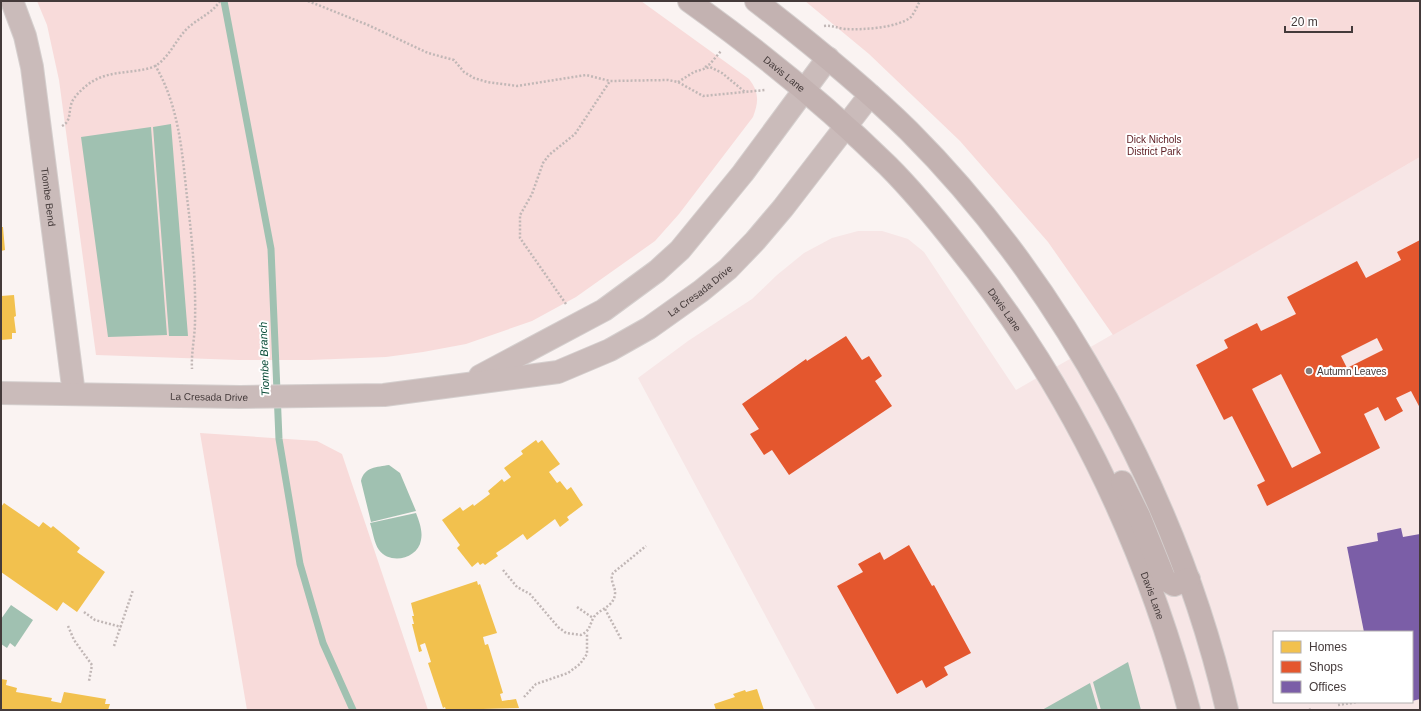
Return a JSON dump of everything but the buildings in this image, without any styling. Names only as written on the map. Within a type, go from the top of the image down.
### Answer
[{"type":"main road","name":"Davis Lane","points":[[689,1],[741,38],[805,89],[889,167],[939,224],[993,291],[1036,354],[1079,428],[1112,495],[1146,574],[1176,662],[1189,710]]},
{"type":"main road","points":[[756,1],[828,58],[910,132],[971,199],[1029,274],[1074,343],[1116,414],[1158,503],[1189,579],[1220,677],[1227,710]]},
{"type":"main road","points":[[1079,428],[1106,459],[1124,484],[1165,580],[1174,585],[1189,579]]},
{"type":"street","name":"Tiombe Bend","points":[[12,1],[25,36],[32,67],[74,394]]},
{"type":"street","name":"La Cresada Drive","points":[[464,384],[542,345],[604,310],[658,271],[680,250],[743,173],[828,58]]},
{"type":"street","name":"La Cresada Drive","points":[[1,393],[240,397],[384,395],[558,372],[610,350],[669,315],[728,269],[755,241],[783,208],[870,95]]},
{"type":"path","points":[[40,131],[58,128],[66,124],[70,118],[70,110],[73,101],[86,86],[98,78],[110,74],[152,68],[160,62],[180,36],[190,26],[213,10],[220,1]]},
{"type":"path","points":[[308,1],[368,25],[428,53],[454,60],[464,72],[474,78],[487,82],[517,86],[586,75],[610,81],[633,80],[678,82],[703,96],[765,90]]},
{"type":"path","points":[[822,27],[833,26],[847,29],[893,25],[903,22],[910,17],[920,1]]},
{"type":"path","points":[[678,82],[687,75],[710,64],[722,49]]},
{"type":"path","points":[[155,65],[171,97],[183,160],[193,248],[195,321],[192,369]]},
{"type":"path","points":[[703,68],[710,67],[716,69],[745,92]]},
{"type":"path","points":[[570,309],[520,238],[520,215],[532,194],[543,163],[549,155],[575,134],[610,81]]},
{"type":"path","points":[[503,570],[517,588],[530,594],[558,627],[566,633],[576,635],[587,632],[590,629],[594,618],[610,604],[615,593],[611,581],[613,573],[646,546]]},
{"type":"path","points":[[114,646],[133,590]]},
{"type":"path","points":[[577,607],[594,618]]},
{"type":"path","points":[[605,609],[621,639]]},
{"type":"path","points":[[84,612],[95,620],[121,627]]},
{"type":"path","points":[[68,626],[74,640],[92,665],[89,680]]},
{"type":"path","points":[[524,697],[536,684],[568,673],[580,664],[587,654],[587,632]]},
{"type":"path","points":[[1338,705],[1351,703]]},
{"type":"shaded area","points":[[171,124],[188,336],[169,336],[153,127]]},
{"type":"shaded area","points":[[151,127],[167,335],[108,337],[81,137]]},
{"type":"shaded area","points":[[1420,157],[1420,710],[816,710],[638,378],[688,341],[752,299],[777,275],[804,253],[832,238],[858,231],[882,231],[908,239],[924,252],[1016,390]]},
{"type":"shaded area","points":[[389,465],[400,473],[416,511],[371,522],[361,481],[368,470]]},
{"type":"shaded area","points":[[416,513],[420,526],[421,540],[415,552],[403,558],[384,555],[376,544],[370,523]]},
{"type":"shaded area","points":[[11,605],[33,620],[15,647],[10,643],[7,648],[1,644],[1,619]]},
{"type":"shaded area","points":[[1128,662],[1141,710],[1101,710],[1093,682]]},
{"type":"shaded area","points":[[1090,683],[1098,710],[1042,710]]},
{"type":"green space","points":[[37,1],[641,1],[749,79],[755,88],[757,101],[753,117],[679,214],[655,241],[576,297],[532,321],[466,344],[386,357],[310,360],[239,360],[96,355],[59,80],[47,25]]},
{"type":"green space","name":"Dick Nichols District Park","points":[[805,1],[1420,1],[1420,157],[1113,335],[1048,242],[960,141],[869,54]]},
{"type":"green space","points":[[200,433],[317,441],[342,454],[428,710],[247,710]]},
{"type":"waterway","name":"Tiombe Branch","points":[[224,1],[271,249],[279,439],[300,564],[323,643],[353,710]]},
{"type":"place","name":"Autumn Leaves","points":[[1309,371]]}]
